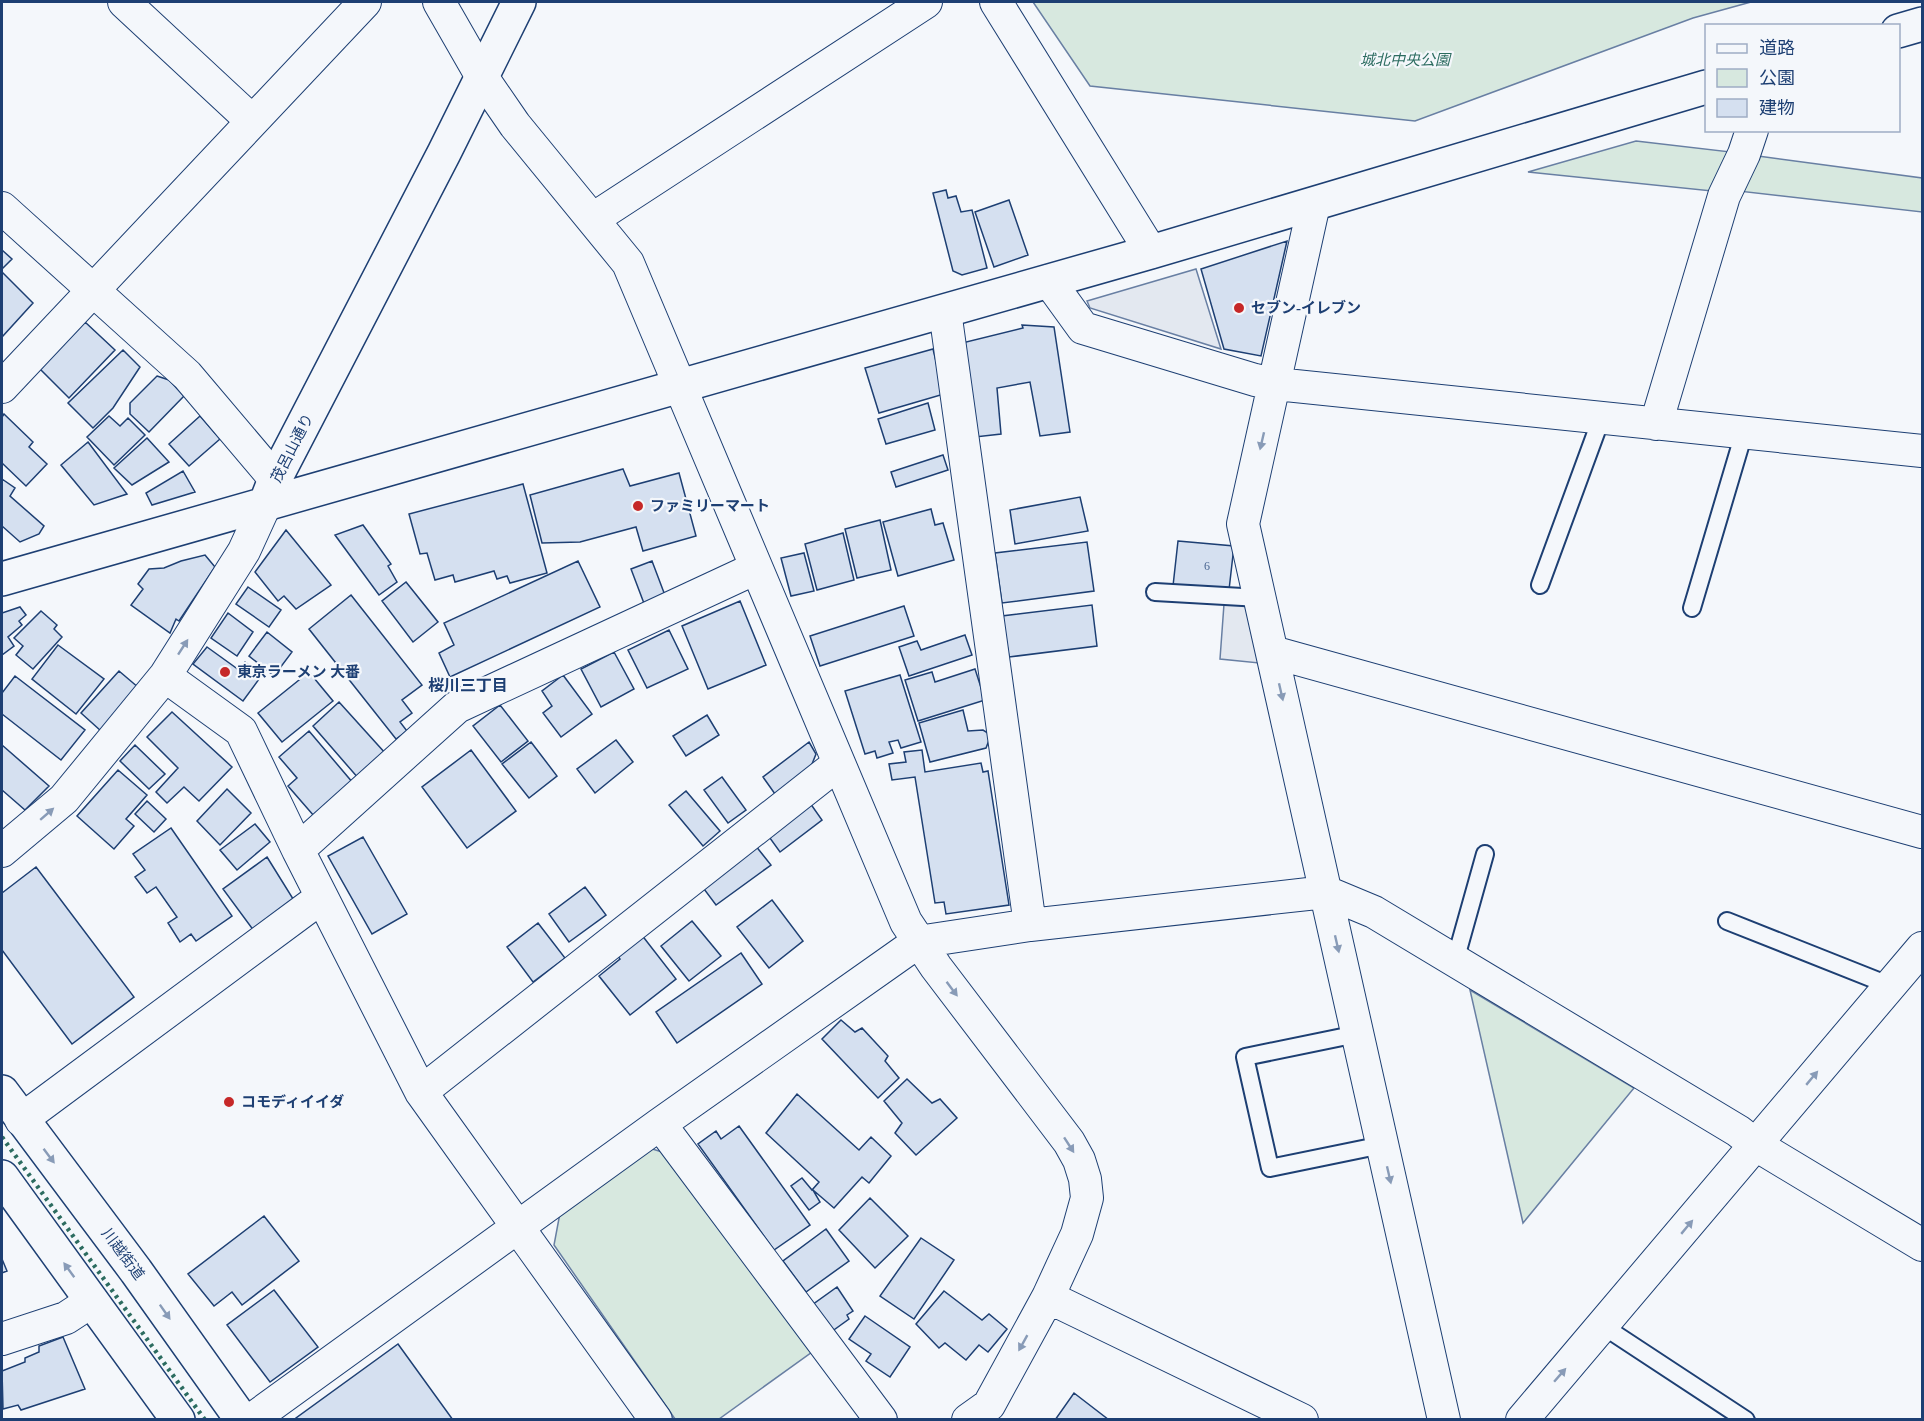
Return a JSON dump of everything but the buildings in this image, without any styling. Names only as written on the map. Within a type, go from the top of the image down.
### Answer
[{"type":"main road","name":"茂呂山通り","points":[[270,492],[519,2]]},
{"type":"main road","points":[[1900,31],[1923,24]]},
{"type":"main road","points":[[2,579],[270,492],[681,387],[1151,252],[1705,88]]},
{"type":"main road","name":"川越街道","points":[[2,1092],[136,1271],[242,1419]]},
{"type":"main road","points":[[2,1177],[178,1419]]},
{"type":"street","points":[[124,2],[252,121]]},
{"type":"street","points":[[2,387],[92,288],[364,2]]},
{"type":"street","points":[[439,2],[482,77],[515,125],[628,263],[906,922],[918,942],[1069,1142],[1079,1160],[1085,1179],[1087,1198],[1084,1214],[1048,1297],[986,1414]]},
{"type":"street","points":[[593,219],[926,2]]},
{"type":"street","points":[[996,2],[1151,252]]},
{"type":"street","points":[[1656,424],[1724,196],[1744,154],[1751,132]]},
{"type":"street","points":[[1314,204],[1276,384],[1243,524],[1444,1419]]},
{"type":"street","points":[[2,208],[187,375],[270,492]]},
{"type":"street","points":[[1050,281],[1083,328],[1255,380],[1601,419],[1923,451]]},
{"type":"street","points":[[945,311],[1030,926]]},
{"type":"street","name":"茂呂山通り","points":[[2,851],[64,799],[165,676],[244,551],[270,492]]},
{"type":"street","points":[[298,850],[457,707],[756,568]]},
{"type":"street","points":[[1272,652],[1923,832]]},
{"type":"street","points":[[165,676],[241,731],[298,850],[421,1092],[656,1419]]},
{"type":"street","points":[[421,1092],[838,764]]},
{"type":"street","points":[[251,1419],[519,1228],[660,1124],[918,942],[1030,926],[1326,892],[1374,912],[1923,1245]]},
{"type":"street","points":[[21,1120],[322,897]]},
{"type":"street","points":[[1522,1419],[1923,948]]},
{"type":"street","points":[[660,1124],[881,1419]]},
{"type":"street","points":[[1048,1297],[1302,1419]]},
{"type":"street","points":[[2,1339],[66,1318],[92,1301]]},
{"type":"lane","points":[[1540,585],[1601,419]]},
{"type":"lane","points":[[1692,608],[1744,433]]},
{"type":"lane","points":[[1155,592],[1260,598]]},
{"type":"lane","points":[[1455,961],[1485,854]]},
{"type":"lane","points":[[1727,921],[1891,986]]},
{"type":"lane","points":[[1358,1034],[1245,1057],[1270,1168],[1383,1145]]},
{"type":"lane","points":[[1603,1326],[1746,1419]]},
{"type":"green space","name":"城北中央公園","points":[[1033,2],[1751,2],[1693,18],[1415,121],[1090,86]]},
{"type":"green space","points":[[1636,141],[1731,152],[1712,191],[1528,172]]},
{"type":"green space","points":[[1758,156],[1922,178],[1922,212],[1738,191]]},
{"type":"green space","points":[[1470,990],[1634,1088],[1523,1223]]},
{"type":"green space","points":[[649,1148],[672,1155],[812,1352],[719,1419],[675,1419],[554,1245],[560,1213]]},
{"type":"shaded area","points":[[1196,269],[1221,349],[1090,308],[1087,301]]},
{"type":"shaded area","points":[[1224,604],[1248,606],[1259,663],[1220,659]]},
{"type":"hedge","points":[[2,1137],[205,1420]]},
{"type":"place","name":"セブン-イレブン","points":[[1239,308]]},
{"type":"place","name":"ファミリーマート","points":[[638,506]]},
{"type":"place","name":"東京ラーメン 大番","points":[[225,672]]},
{"type":"place","name":"コモディイイダ","points":[[229,1102]]},
{"type":"district","name":"桜川三丁目","points":[[468,685]]}]
